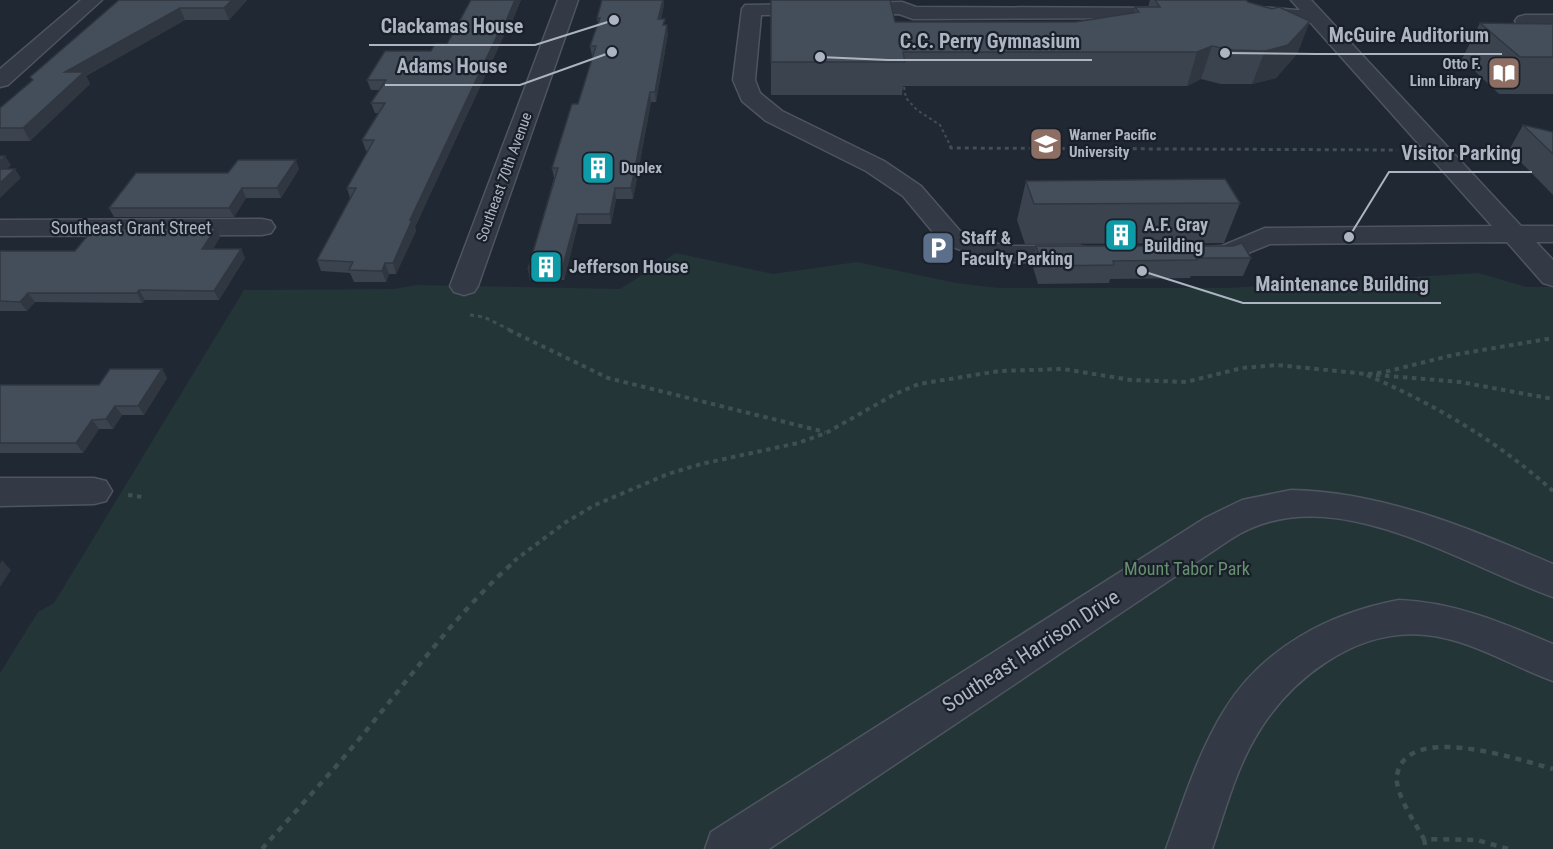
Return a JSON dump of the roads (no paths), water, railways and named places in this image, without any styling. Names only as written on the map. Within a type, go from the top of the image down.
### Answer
[{"type":"street","points":[[4,73],[92,0]]},
{"type":"street","name":"Southeast 70th Avenue","points":[[464,286],[568,0]]},
{"type":"street","points":[[1232,12],[1308,8],[1553,278]]},
{"type":"street","points":[[1101,254],[1009,254],[987,250],[951,237],[912,191],[875,166],[774,116],[750,96],[744,80],[752,9],[908,12],[1060,22],[1199,12]]},
{"type":"street","points":[[1525,21],[1553,21]]},
{"type":"street","name":"Southeast Grant Street","points":[[0,228],[262,227]]},
{"type":"street","points":[[1181,254],[1226,254],[1265,236],[1553,234]]},
{"type":"street","points":[[0,492],[94,491]]},
{"type":"street","name":"Southeast Harrison Drive","points":[[728,849],[1197,542],[1235,518],[1255,510],[1296,503],[1348,507],[1449,538],[1553,580]]},
{"type":"street","points":[[1189,849],[1223,756],[1240,722],[1260,694],[1287,669],[1334,637],[1365,623],[1422,617],[1468,629],[1553,663]]},
{"type":"place","name":"Clackamas House","points":[[614,20]]},
{"type":"place","name":"Adams House","points":[[612,52]]},
{"type":"place","name":"McGuire Auditorium","points":[[1225,53]]},
{"type":"place","name":"C.C. Perry Gymnasium","points":[[820,57]]},
{"type":"place","name":"Otto F. Linn Library","points":[[1504,73]]},
{"type":"place","name":"Warner Pacific University","points":[[1046,144]]},
{"type":"place","name":"Duplex","points":[[598,168]]},
{"type":"place","name":"A.F. Gray Building","points":[[1121,235]]},
{"type":"place","name":"Visitor Parking","points":[[1349,237]]},
{"type":"place","name":"Staff & Faculty Parking","points":[[938,248]]},
{"type":"place","name":"Jefferson House","points":[[546,267]]},
{"type":"place","name":"Maintenance Building","points":[[1142,271]]},
{"type":"park label","name":"Mount Tabor Park","points":[[1187,569]]}]
